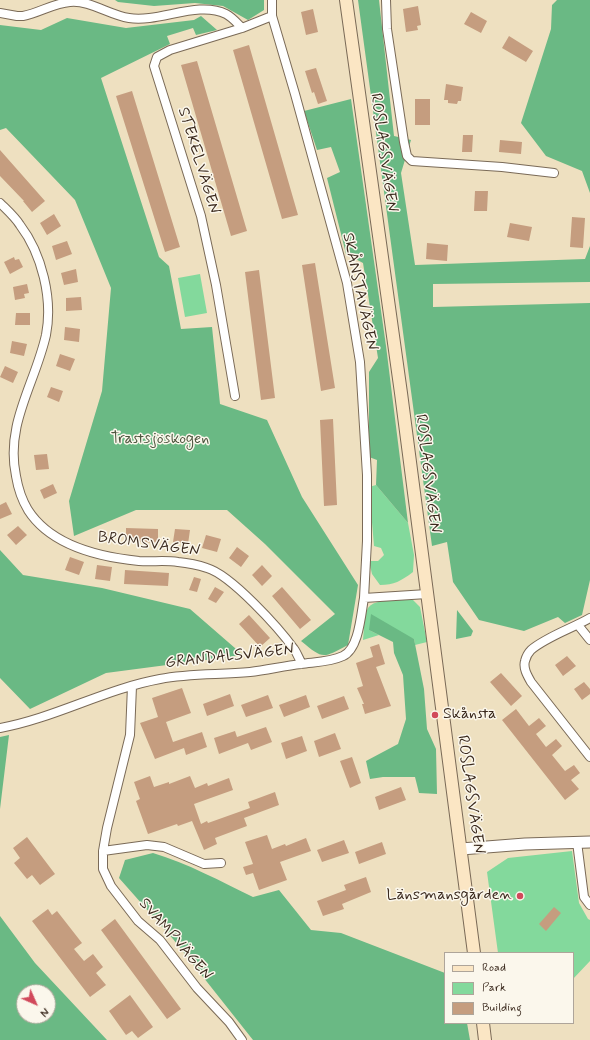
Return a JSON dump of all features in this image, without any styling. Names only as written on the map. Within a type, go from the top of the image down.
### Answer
[{"type":"main road","name":"ROSLAGSVÄGEN","points":[[346,0],[436,656],[474,952]]},
{"type":"main road","points":[[483,1024],[485,1040]]},
{"type":"street","name":"SKÅNSTAVÄGEN","points":[[272,0],[272,16],[295,94],[346,284],[360,362],[367,475],[367,541],[364,598]]},
{"type":"street","points":[[386,0],[388,29],[407,156],[412,161],[502,167],[554,173]]},
{"type":"street","points":[[0,13],[12,16],[23,16],[70,2],[84,3],[116,15],[138,19],[153,18],[190,10],[202,10],[223,13],[233,19],[242,28]]},
{"type":"street","name":"STEKELVÄGEN","points":[[235,396],[216,285],[201,216],[154,66],[157,57],[165,52],[242,28],[272,16]]},
{"type":"street","name":"BROMSVÄGEN","points":[[0,203],[20,224],[33,246],[46,289],[46,333],[43,346],[22,406],[13,448],[13,463],[20,494],[28,510],[37,522],[51,535],[81,548],[113,557],[139,561],[178,562],[209,569],[230,582],[261,611],[295,650],[302,664]]},
{"type":"street","points":[[364,598],[427,594]]},
{"type":"street","name":"GRANDALSVÄGEN","points":[[0,728],[22,724],[132,686],[159,679],[194,674],[250,672],[326,661],[343,656],[350,651],[355,643],[364,598]]},
{"type":"street","points":[[590,618],[545,641],[531,650],[526,658],[525,664],[526,671],[531,682],[590,757]]},
{"type":"street","points":[[578,625],[590,640]]},
{"type":"street","name":"SVAMPVÄGEN","points":[[132,686],[130,735],[107,828],[103,851],[104,869],[111,886],[138,921],[160,940],[197,988],[229,1022],[242,1040]]},
{"type":"street","points":[[577,842],[584,898],[590,905]]},
{"type":"street","points":[[461,849],[525,844],[590,842]]},
{"type":"street","points":[[103,851],[147,845],[164,847],[204,864],[221,863]]},
{"type":"green space","points":[[115,0],[264,0],[264,10],[248,20],[223,6],[195,3],[154,6],[118,2]]},
{"type":"green space","points":[[358,0],[379,0],[394,136],[411,140],[401,173],[415,265],[585,259],[590,246],[590,282],[433,284],[433,307],[590,303],[590,580],[582,615],[565,623],[558,617],[524,631],[479,620],[453,582],[447,542],[432,546]]},
{"type":"green space","points":[[557,0],[590,0],[590,193],[582,171],[546,156],[521,123],[551,29],[552,5]]},
{"type":"green space","name":"Trastsjöskogen","points":[[201,16],[217,30],[196,35],[193,28],[167,36],[170,44],[101,78],[159,257],[169,266],[181,329],[212,327],[220,404],[267,420],[302,497],[358,585],[348,645],[328,655],[319,654],[301,641],[335,614],[265,544],[227,510],[136,510],[74,536],[69,501],[102,391],[111,288],[75,200],[6,128],[0,130],[0,25],[41,30],[67,18],[126,28],[194,20]]},
{"type":"green space","points":[[351,99],[386,346],[408,523],[376,485],[377,460],[369,457],[369,372],[378,358],[363,263],[346,254],[327,178],[340,172],[331,147],[317,150],[304,111]]},
{"type":"green space","points":[[200,274],[207,313],[185,317],[178,278]]},
{"type":"green space","points":[[376,485],[408,523],[414,555],[413,572],[397,582],[385,585],[380,585],[372,574],[369,561],[378,561],[384,555],[381,548],[374,546],[369,487]]},
{"type":"green space","points":[[0,550],[23,575],[102,588],[190,609],[243,655],[106,673],[30,709],[0,678]]},
{"type":"green space","points":[[389,600],[413,600],[420,607],[427,642],[415,645],[414,639],[369,630],[379,635],[363,640],[366,614],[371,605]]},
{"type":"green space","points":[[457,610],[473,631],[471,636],[456,639]]},
{"type":"green space","points":[[371,614],[414,639],[424,689],[427,729],[436,749],[437,794],[419,793],[415,777],[383,777],[370,779],[366,761],[398,744],[406,719],[403,675],[394,653],[393,642],[369,630]]},
{"type":"green space","points":[[9,735],[0,809],[0,737]]},
{"type":"green space","points":[[572,851],[579,903],[590,920],[590,961],[574,978],[574,952],[498,952],[487,872],[508,858]]},
{"type":"green space","points":[[153,853],[191,867],[253,897],[279,890],[311,930],[341,933],[444,973],[444,1024],[467,1024],[470,1040],[253,1040],[173,939],[119,878],[125,860]]},
{"type":"green space","points":[[0,916],[35,963],[55,984],[16,984],[16,1024],[56,1024],[56,985],[107,1040],[0,1040]]},
{"type":"building","points":[[418,6],[421,25],[417,26],[418,30],[406,32],[403,9]]},
{"type":"building","points":[[313,9],[318,32],[306,35],[301,12]]},
{"type":"building","points":[[471,12],[487,21],[481,33],[464,24]]},
{"type":"building","points":[[509,36],[533,51],[526,62],[502,48]]},
{"type":"building","points":[[249,45],[298,215],[282,219],[233,50]]},
{"type":"building","points":[[197,61],[247,231],[231,236],[181,65]]},
{"type":"building","points":[[316,68],[327,101],[318,104],[314,92],[312,93],[305,71]]},
{"type":"building","points":[[446,84],[463,87],[461,101],[458,101],[457,104],[448,103],[448,100],[444,100]]},
{"type":"building","points":[[132,91],[180,247],[165,252],[116,96]]},
{"type":"building","points":[[415,99],[430,99],[430,125],[415,125]]},
{"type":"building","points":[[463,135],[473,135],[472,152],[462,152]]},
{"type":"building","points":[[500,140],[522,142],[521,154],[499,152]]},
{"type":"building","points":[[0,150],[45,201],[32,212],[24,201],[0,176]]},
{"type":"building","points":[[475,191],[488,191],[487,211],[474,211]]},
{"type":"building","points":[[54,214],[61,226],[47,235],[40,223]]},
{"type":"building","points":[[572,217],[585,218],[583,248],[570,247]]},
{"type":"building","points":[[510,223],[532,227],[529,241],[507,237]]},
{"type":"building","points":[[67,241],[72,254],[56,260],[52,246]]},
{"type":"building","points":[[427,243],[448,245],[447,261],[426,259]]},
{"type":"building","points":[[14,257],[15,260],[19,259],[23,267],[10,274],[4,262]]},
{"type":"building","points":[[315,263],[335,388],[321,391],[302,265]]},
{"type":"building","points":[[76,269],[78,282],[64,285],[61,273]]},
{"type":"building","points":[[259,270],[275,398],[261,400],[245,272]]},
{"type":"building","points":[[27,284],[29,293],[24,294],[25,298],[15,300],[13,287]]},
{"type":"building","points":[[81,297],[82,310],[66,311],[66,298]]},
{"type":"building","points":[[16,313],[30,313],[30,325],[15,325]]},
{"type":"building","points":[[65,327],[80,329],[79,342],[64,340]]},
{"type":"building","points":[[12,341],[27,344],[24,356],[10,353]]},
{"type":"building","points":[[60,354],[75,359],[70,371],[56,366]]},
{"type":"building","points":[[5,366],[18,372],[13,383],[0,377]]},
{"type":"building","points":[[51,387],[63,391],[59,402],[47,397]]},
{"type":"building","points":[[333,419],[337,505],[324,506],[320,420]]},
{"type":"building","points":[[47,454],[49,469],[36,470],[34,455]]},
{"type":"building","points":[[53,484],[57,493],[44,499],[40,490]]},
{"type":"building","points":[[6,502],[12,514],[0,519],[0,505]]},
{"type":"building","points":[[18,526],[27,535],[16,545],[7,535]]},
{"type":"building","points":[[126,528],[158,529],[158,543],[126,541]]},
{"type":"building","points":[[175,529],[190,530],[188,544],[173,542]]},
{"type":"building","points":[[206,535],[221,539],[217,552],[202,548]]},
{"type":"building","points":[[237,547],[249,556],[241,567],[229,558]]},
{"type":"building","points":[[70,557],[84,562],[79,575],[65,570]]},
{"type":"building","points":[[97,565],[112,567],[110,581],[95,579]]},
{"type":"building","points":[[262,565],[272,576],[262,586],[252,575]]},
{"type":"building","points":[[125,570],[169,573],[168,586],[124,584]]},
{"type":"building","points":[[194,577],[201,579],[197,592],[189,590]]},
{"type":"building","points":[[215,587],[224,592],[216,603],[208,599]]},
{"type":"building","points":[[282,587],[311,620],[300,629],[272,596]]},
{"type":"building","points":[[249,615],[270,638],[260,647],[239,624]]},
{"type":"building","points":[[379,644],[385,664],[376,667],[391,706],[365,714],[362,704],[364,704],[357,688],[363,686],[356,663],[373,657],[370,647]]},
{"type":"building","points":[[567,656],[576,666],[563,676],[555,665]]},
{"type":"building","points":[[501,673],[522,696],[511,706],[490,682]]},
{"type":"building","points":[[584,682],[590,689],[590,694],[582,700],[574,689]]},
{"type":"building","points":[[182,688],[191,713],[166,722],[173,742],[202,732],[207,747],[186,755],[184,748],[155,759],[140,723],[158,717],[152,698]]},
{"type":"building","points":[[230,694],[234,706],[207,716],[203,704]]},
{"type":"building","points":[[268,695],[273,708],[246,717],[241,705]]},
{"type":"building","points":[[306,695],[310,707],[284,717],[279,705]]},
{"type":"building","points":[[344,696],[349,709],[322,719],[317,706]]},
{"type":"building","points":[[516,709],[529,726],[539,718],[546,726],[536,734],[546,747],[556,739],[562,746],[552,755],[565,771],[574,765],[580,773],[571,780],[579,789],[565,800],[502,720]]},
{"type":"building","points":[[266,727],[272,742],[251,750],[248,743],[219,754],[214,738],[235,731],[237,737]]},
{"type":"building","points":[[335,733],[341,749],[319,757],[314,741]]},
{"type":"building","points":[[302,736],[307,751],[286,759],[281,743]]},
{"type":"building","points":[[352,757],[361,783],[350,788],[340,761]]},
{"type":"building","points":[[150,776],[154,787],[169,782],[169,784],[190,776],[195,788],[207,783],[208,786],[229,778],[233,790],[194,804],[201,824],[207,821],[208,823],[250,808],[248,802],[275,792],[279,805],[244,818],[247,826],[215,838],[217,844],[204,850],[192,821],[178,826],[177,824],[148,834],[136,801],[140,799],[134,782]]},
{"type":"building","points":[[401,787],[406,800],[379,810],[375,797]]},
{"type":"building","points":[[267,835],[272,849],[285,844],[286,846],[306,838],[311,851],[280,862],[287,880],[259,890],[253,873],[246,875],[243,867],[253,864],[245,842]]},
{"type":"building","points":[[27,837],[55,874],[40,885],[32,875],[27,879],[14,863],[20,858],[13,848]]},
{"type":"building","points":[[344,840],[349,853],[322,862],[317,850]]},
{"type":"building","points":[[382,842],[386,854],[359,864],[355,852]]},
{"type":"building","points":[[366,877],[371,892],[342,904],[344,909],[323,916],[317,901],[346,890],[344,885]]},
{"type":"building","points":[[554,907],[561,913],[546,931],[539,924]]},
{"type":"building","points":[[48,909],[52,915],[57,911],[82,943],[74,949],[84,961],[93,954],[103,967],[96,973],[106,985],[90,997],[32,921]]},
{"type":"building","points":[[115,919],[181,1009],[167,1019],[101,930]]},
{"type":"building","points":[[130,995],[153,1027],[138,1038],[132,1031],[126,1035],[109,1011]]},
{"type":"place","name":"Skånsta","points":[[435,715]]},
{"type":"place","name":"Länsmansgården","points":[[520,896]]}]
